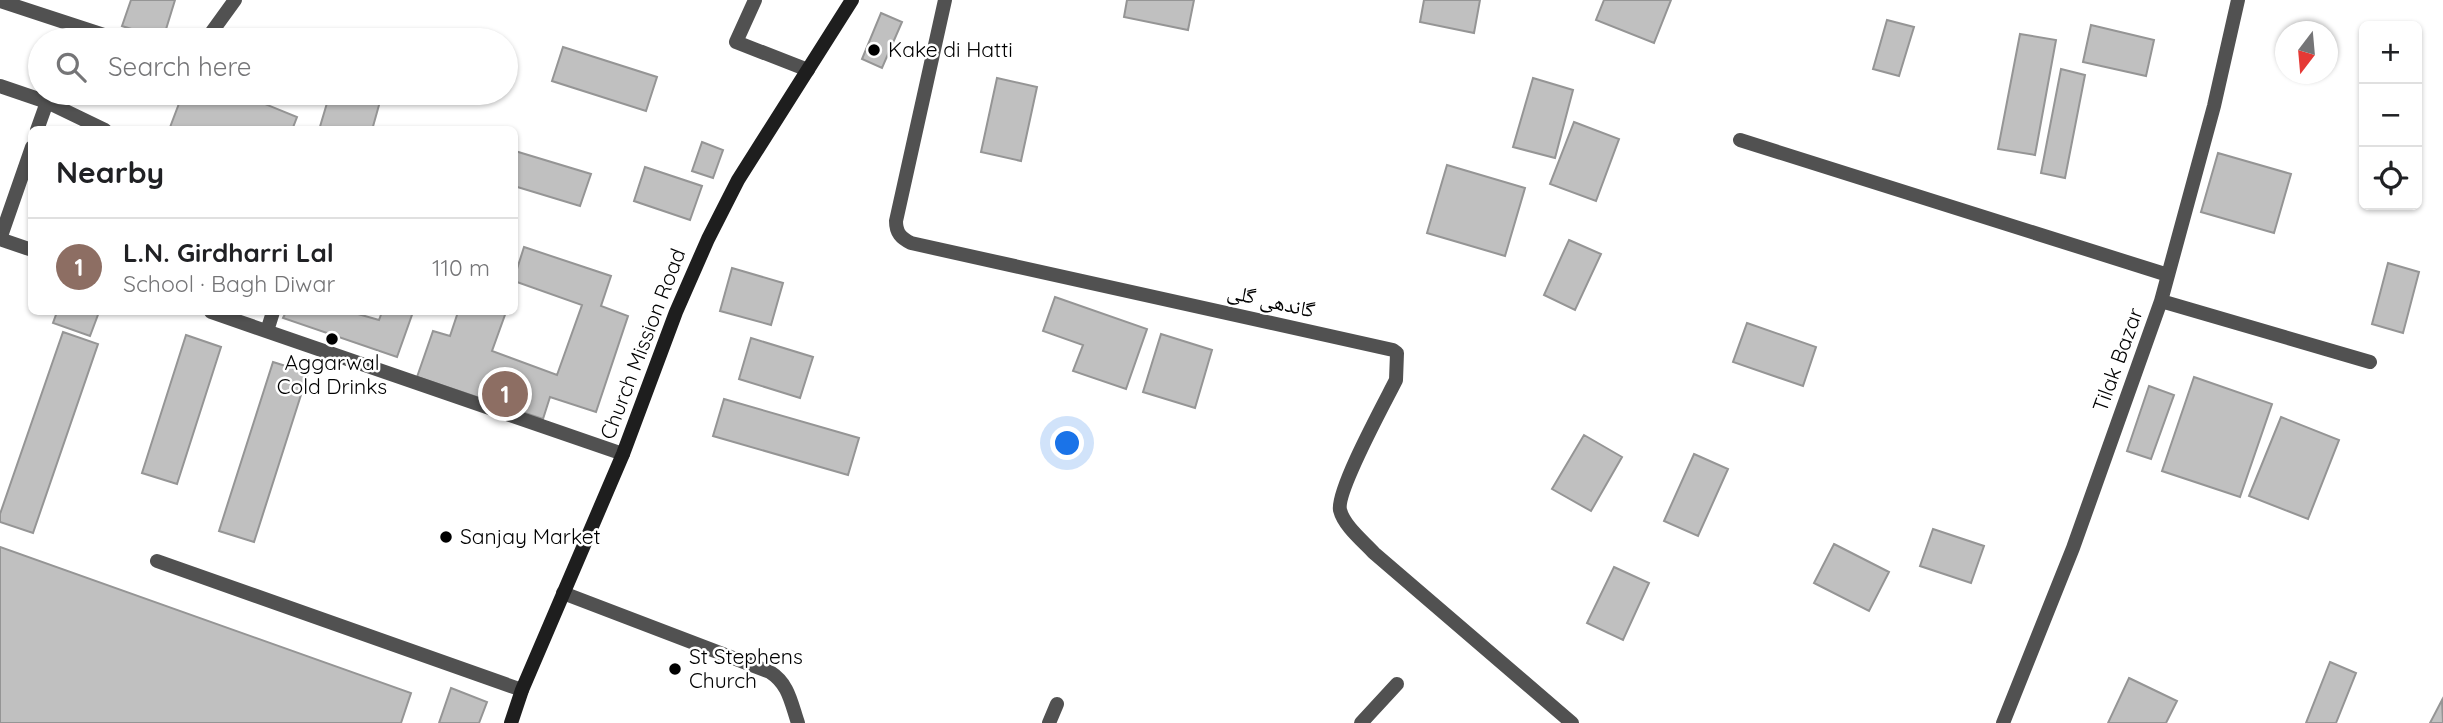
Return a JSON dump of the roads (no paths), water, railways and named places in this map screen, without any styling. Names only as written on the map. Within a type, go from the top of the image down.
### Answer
[{"type":"street","points":[[215,28],[235,0]]},
{"type":"street","points":[[755,0],[736,42],[808,70]]},
{"type":"street","name":"Church Mission Road","points":[[511,723],[522,691],[623,454],[676,312],[708,239],[738,180],[852,0]]},
{"type":"street","name":"گاندھی گلی","points":[[945,0],[896,221],[896,230],[902,239],[1398,353],[1396,380],[1344,488],[1340,510],[1374,553],[1572,723]]},
{"type":"street","name":"Tilak Bazar","points":[[2003,723],[2073,548],[2161,301],[2214,106],[2238,0]]},
{"type":"street","points":[[0,1],[82,28]]},
{"type":"street","points":[[0,86],[28,96]]},
{"type":"street","points":[[38,126],[46,105]]},
{"type":"street","points":[[53,105],[97,126]]},
{"type":"street","points":[[1740,140],[2168,275]]},
{"type":"street","points":[[28,158],[0,239],[28,249]]},
{"type":"street","points":[[2161,301],[2370,362]]},
{"type":"street","points":[[220,315],[623,454]]},
{"type":"street","points":[[267,331],[272,315]]},
{"type":"street","points":[[157,561],[522,691]]},
{"type":"street","points":[[563,593],[770,672],[779,677],[786,687],[797,723]]},
{"type":"street","points":[[1362,723],[1397,684]]},
{"type":"street","points":[[1049,723],[1057,704]]},
{"type":"place","name":"Kake di Hatti","points":[[874,50]]},
{"type":"place","name":"Aggarwal Cold Drinks","points":[[332,339]]},
{"type":"place","name":"L.N. Girdharri Lal","points":[[505,394]]},
{"type":"place","name":"Sanjay Market","points":[[446,537]]},
{"type":"place","name":"St Stephens Church","points":[[675,669]]}]
